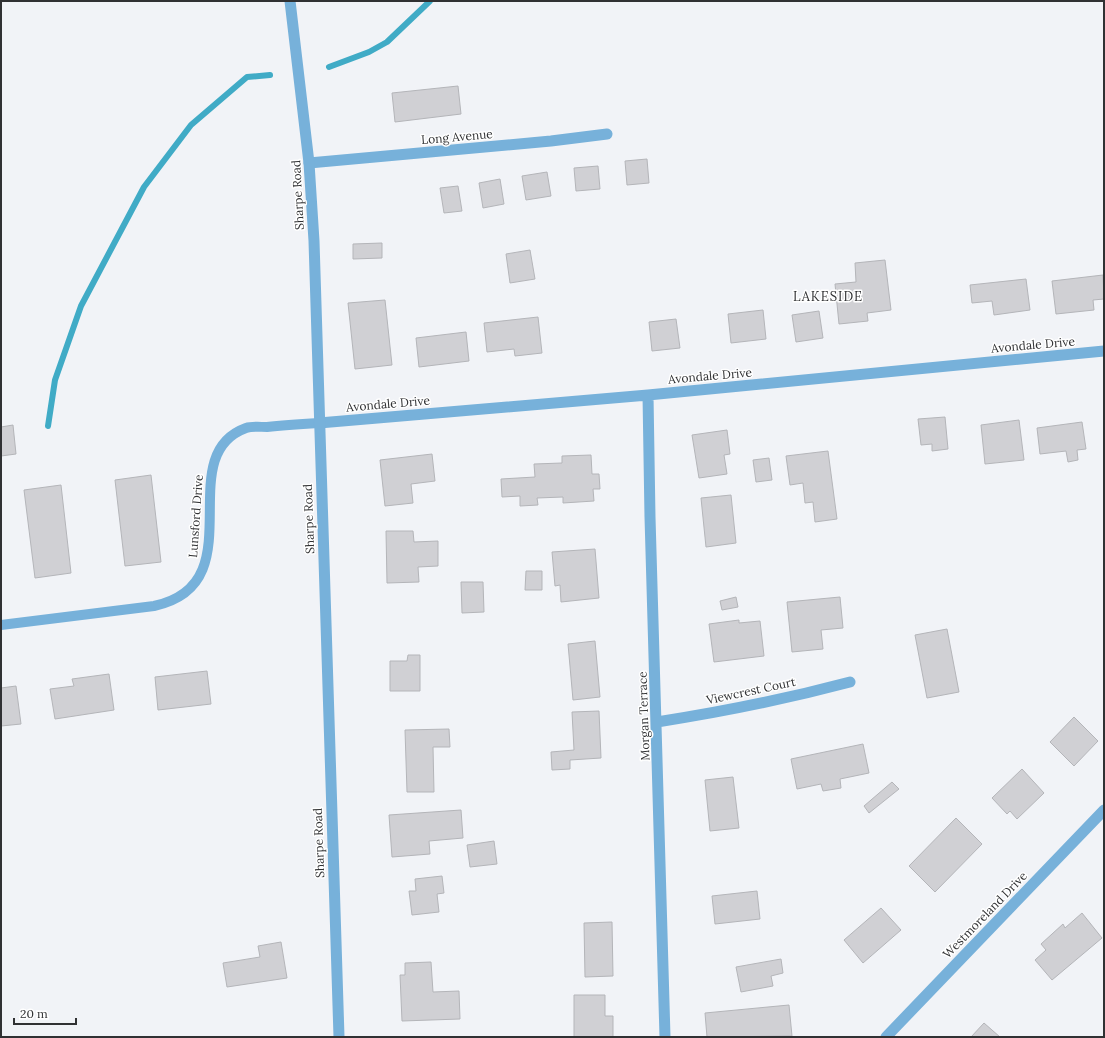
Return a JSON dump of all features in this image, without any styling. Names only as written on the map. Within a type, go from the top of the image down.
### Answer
[{"type":"street","name":"Sharpe Road","points":[[290,1],[309,163],[314,241],[318,423],[339,1037]]},
{"type":"street","name":"Long Avenue","points":[[309,163],[551,141],[607,134]]},
{"type":"street","name":"Avondale Drive","points":[[318,423],[648,395],[1104,351]]},
{"type":"street","name":"Morgan Terrace","points":[[648,395],[650,517],[666,1037]]},
{"type":"street","name":"Viewcrest Court","points":[[657,722],[788,698],[850,682]]},
{"type":"street","name":"Westmoreland Drive","points":[[886,1037],[1104,810]]},
{"type":"lane","name":"Lunsford Drive","points":[[1,624],[154,606],[167,603],[184,595],[198,581],[206,564],[213,471],[216,455],[220,447],[232,435],[247,428],[318,423]]},
{"type":"building","points":[[458,86],[461,114],[395,122],[392,93]]},
{"type":"building","points":[[647,159],[649,183],[627,185],[625,161]]},
{"type":"building","points":[[598,166],[600,189],[576,191],[574,168]]},
{"type":"building","points":[[547,172],[551,196],[526,200],[522,176]]},
{"type":"building","points":[[500,179],[504,204],[483,208],[479,183]]},
{"type":"building","points":[[458,186],[462,211],[444,213],[440,188]]},
{"type":"building","points":[[382,243],[382,258],[353,259],[353,244]]},
{"type":"building","points":[[530,250],[535,279],[510,283],[506,254]]},
{"type":"building","points":[[885,260],[891,310],[867,313],[868,321],[839,324],[835,284],[856,282],[855,263]]},
{"type":"building","points":[[1103,275],[1104,299],[1093,300],[1094,310],[1056,314],[1052,281]]},
{"type":"building","points":[[1026,279],[1030,310],[994,315],[992,301],[972,303],[970,285]]},
{"type":"building","points":[[385,300],[392,365],[355,369],[348,303]]},
{"type":"building","points":[[763,310],[766,339],[731,343],[728,314]]},
{"type":"building","points":[[819,311],[823,338],[796,342],[792,315]]},
{"type":"building","points":[[538,317],[542,353],[515,356],[514,349],[487,352],[484,323]]},
{"type":"building","points":[[676,319],[680,348],[652,351],[649,322]]},
{"type":"building","points":[[466,332],[469,361],[419,367],[416,338]]},
{"type":"building","points":[[945,417],[948,449],[932,451],[932,444],[921,445],[918,419]]},
{"type":"building","points":[[1019,420],[1024,460],[985,464],[981,425]]},
{"type":"building","points":[[1082,422],[1086,449],[1077,450],[1078,460],[1068,462],[1066,451],[1040,454],[1037,428]]},
{"type":"building","points":[[13,425],[16,454],[1,456],[1,427]]},
{"type":"building","points":[[727,430],[730,454],[724,455],[727,474],[699,478],[692,435]]},
{"type":"building","points":[[828,451],[837,519],[815,522],[813,502],[805,503],[803,483],[790,485],[786,456]]},
{"type":"building","points":[[432,454],[435,481],[411,484],[413,503],[385,506],[380,460]]},
{"type":"building","points":[[591,455],[592,474],[599,474],[600,489],[593,489],[594,501],[563,503],[563,497],[537,498],[538,505],[520,506],[520,496],[502,497],[501,479],[535,477],[534,464],[562,463],[562,456]]},
{"type":"building","points":[[769,458],[772,480],[756,482],[753,460]]},
{"type":"building","points":[[151,475],[161,562],[125,566],[115,480]]},
{"type":"building","points":[[61,485],[71,573],[35,578],[24,490]]},
{"type":"building","points":[[731,495],[736,543],[706,547],[701,498]]},
{"type":"building","points":[[386,531],[413,531],[414,542],[438,541],[438,566],[418,567],[419,582],[387,583]]},
{"type":"building","points":[[595,549],[599,598],[561,602],[560,585],[555,586],[552,552]]},
{"type":"building","points":[[526,571],[542,571],[542,590],[525,590]]},
{"type":"building","points":[[461,582],[483,582],[484,612],[462,613]]},
{"type":"building","points":[[736,597],[738,607],[722,610],[720,601]]},
{"type":"building","points":[[840,597],[843,628],[821,630],[823,649],[792,652],[787,602]]},
{"type":"building","points":[[739,620],[739,623],[760,621],[764,656],[714,662],[709,624]]},
{"type":"building","points":[[947,629],[959,692],[927,698],[915,635]]},
{"type":"building","points":[[595,641],[600,697],[573,700],[568,644]]},
{"type":"building","points":[[408,655],[420,655],[420,691],[390,691],[390,661],[407,661]]},
{"type":"building","points":[[207,671],[211,704],[158,710],[155,677]]},
{"type":"building","points":[[109,674],[114,710],[55,719],[50,689],[74,686],[72,679]]},
{"type":"building","points":[[16,686],[21,724],[1,726],[1,688]]},
{"type":"building","points":[[599,711],[601,758],[570,760],[570,769],[552,770],[551,752],[574,750],[572,712]]},
{"type":"building","points":[[1074,717],[1098,741],[1074,766],[1050,742]]},
{"type":"building","points":[[449,729],[450,747],[433,747],[434,792],[407,792],[405,730]]},
{"type":"building","points":[[863,744],[869,773],[840,779],[841,788],[823,791],[821,784],[797,789],[791,759]]},
{"type":"building","points":[[1022,769],[1044,793],[1017,819],[1010,811],[1007,814],[992,798]]},
{"type":"building","points":[[733,777],[739,828],[710,831],[705,780]]},
{"type":"building","points":[[892,782],[899,789],[869,813],[864,806]]},
{"type":"building","points":[[461,810],[463,838],[429,841],[430,854],[392,857],[389,815]]},
{"type":"building","points":[[956,818],[982,844],[935,892],[909,866]]},
{"type":"building","points":[[494,841],[497,864],[470,867],[467,845]]},
{"type":"building","points":[[442,876],[444,893],[437,894],[439,912],[412,915],[409,891],[416,891],[415,879]]},
{"type":"building","points":[[757,891],[760,919],[715,924],[712,896]]},
{"type":"building","points":[[881,908],[901,930],[863,963],[844,940]]},
{"type":"building","points":[[1082,913],[1102,938],[1052,980],[1035,960],[1046,950],[1041,944],[1063,924],[1065,928]]},
{"type":"building","points":[[612,922],[613,976],[585,977],[584,923]]},
{"type":"building","points":[[281,942],[287,978],[227,987],[223,963],[260,957],[258,946]]},
{"type":"building","points":[[781,959],[783,973],[771,976],[773,986],[741,992],[736,967]]},
{"type":"building","points":[[431,962],[433,992],[459,991],[460,1019],[402,1021],[400,975],[405,975],[405,963]]},
{"type":"building","points":[[574,995],[605,995],[605,1016],[613,1016],[613,1037],[574,1037]]},
{"type":"building","points":[[789,1005],[792,1036],[707,1037],[705,1013]]},
{"type":"building","points":[[984,1023],[1000,1037],[971,1037]]},
{"type":"waterway","points":[[329,67],[369,52],[387,42],[430,1]]},
{"type":"waterway","points":[[48,426],[55,380],[81,306],[144,187],[191,125],[247,77],[270,75]]},
{"type":"district","name":"LAKESIDE","points":[[828,296]]}]
